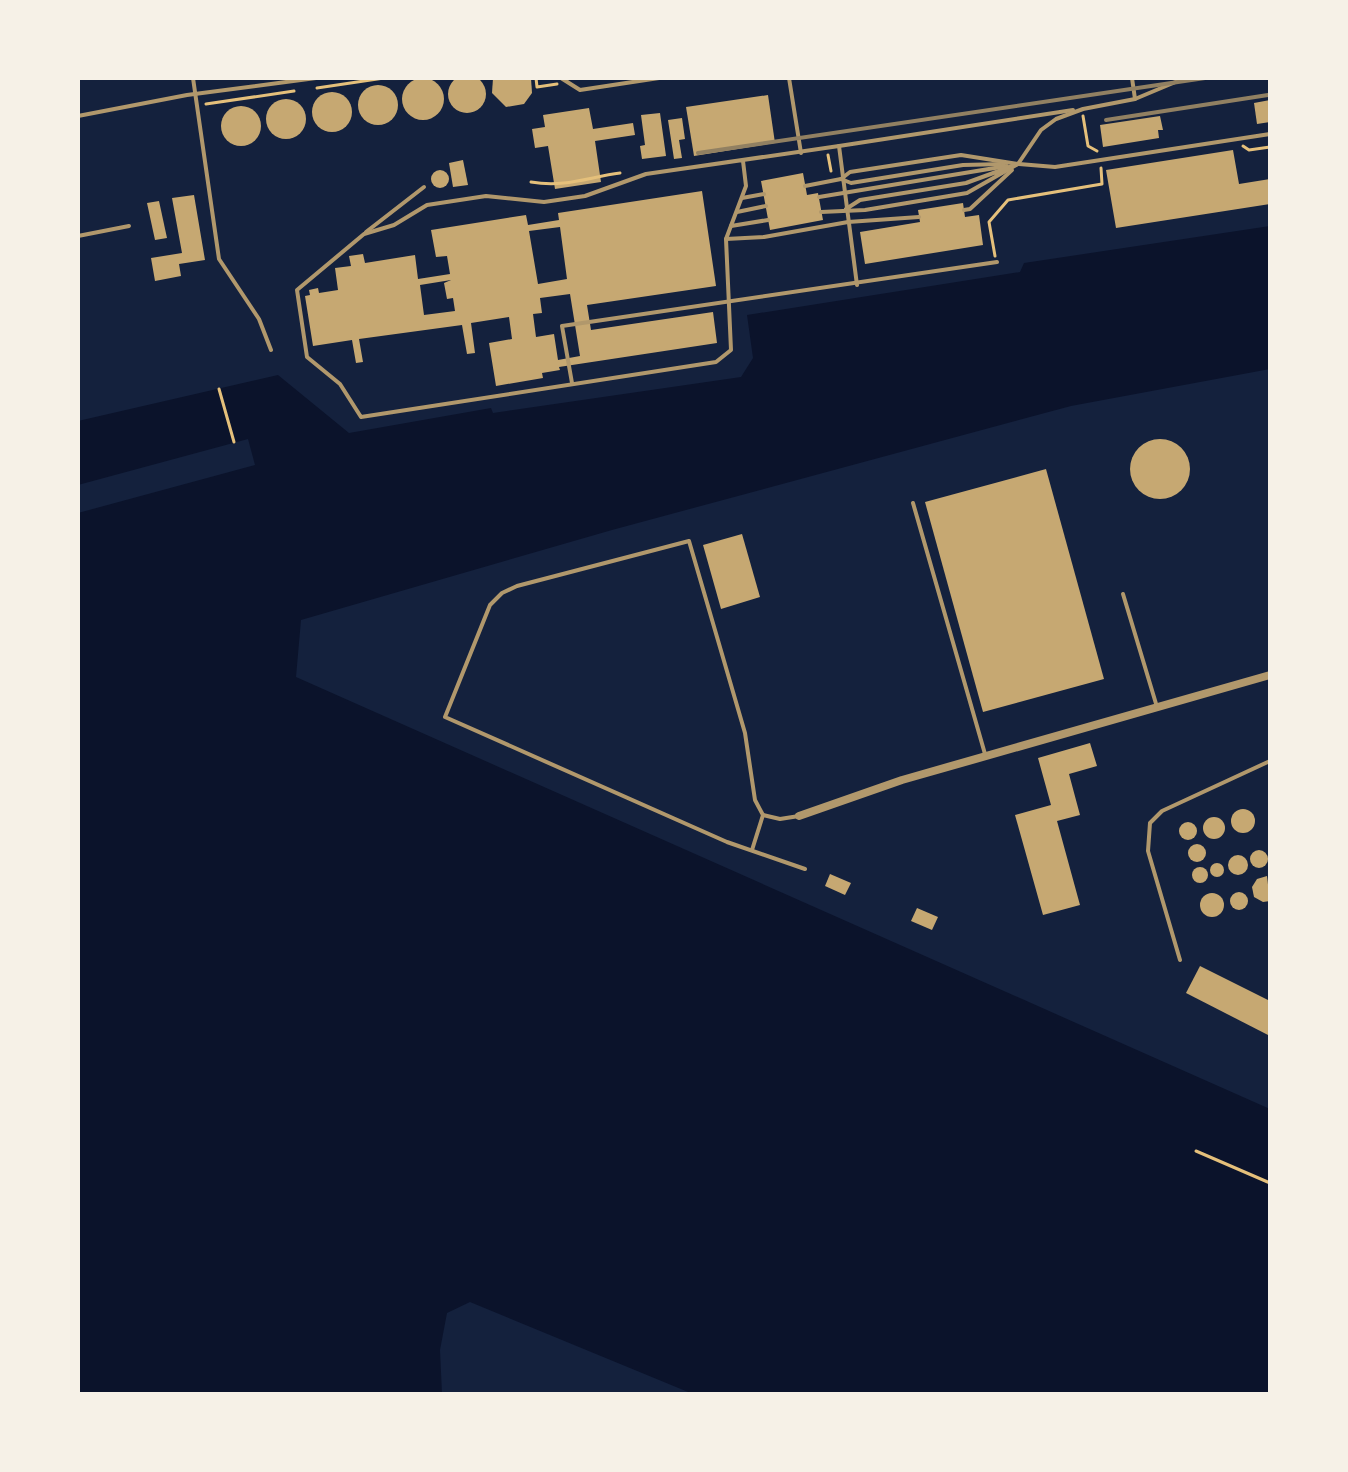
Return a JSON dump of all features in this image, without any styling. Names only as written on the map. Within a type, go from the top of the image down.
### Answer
[{"type":"street","points":[[799,816],[902,780],[1270,675]]},
{"type":"lane","points":[[193,78],[219,259],[259,319],[271,350]]},
{"type":"lane","points":[[78,116],[196,94],[316,78]]},
{"type":"lane","points":[[561,78],[580,90],[659,78]]},
{"type":"lane","points":[[789,78],[801,153]]},
{"type":"lane","points":[[1132,78],[1135,99]]},
{"type":"lane","points":[[364,234],[394,225],[427,205],[486,196],[544,202],[571,198],[646,174],[801,153],[1135,99],[1185,78]]},
{"type":"lane","points":[[967,209],[1018,164],[1041,130],[1056,119],[1083,109]]},
{"type":"lane","points":[[805,186],[841,179],[850,172],[961,155],[1055,167],[1270,134]]},
{"type":"lane","points":[[839,146],[857,285]]},
{"type":"lane","points":[[424,187],[297,290],[307,357],[340,384],[361,417],[716,362],[731,350],[726,239],[746,186],[743,161]]},
{"type":"lane","points":[[841,179],[851,183],[963,165],[1018,164]]},
{"type":"lane","points":[[819,197],[1018,164]]},
{"type":"lane","points":[[846,209],[860,200],[966,183],[1018,164]]},
{"type":"lane","points":[[821,212],[865,210],[967,193],[1018,164]]},
{"type":"lane","points":[[741,198],[764,194]]},
{"type":"lane","points":[[736,212],[766,206]]},
{"type":"lane","points":[[726,239],[764,237],[848,222],[919,217]]},
{"type":"lane","points":[[731,226],[768,220]]},
{"type":"lane","points":[[78,236],[129,226]]},
{"type":"lane","points":[[572,383],[562,326],[997,262]]},
{"type":"lane","points":[[913,503],[985,756]]},
{"type":"lane","points":[[752,850],[763,815],[755,800],[745,733],[689,541],[517,586],[490,605],[445,717],[727,842],[805,869]]},
{"type":"lane","points":[[1123,594],[1157,707]]},
{"type":"lane","points":[[1180,960],[1148,851],[1150,823],[1162,811],[1270,761]]},
{"type":"lane","points":[[763,815],[780,819],[799,816]]},
{"type":"path","points":[[997,262],[989,222],[1008,200],[1102,184],[1101,153],[1088,146],[1083,109]]},
{"type":"path","points":[[1244,146],[1249,150],[1270,147]]},
{"type":"path","points":[[219,389],[234,442]]},
{"type":"path","points":[[1196,1151],[1270,1183]]},
{"type":"water","points":[[1270,226],[1270,369],[1071,406],[612,530],[301,620],[296,677],[1270,1109],[1270,1394],[693,1394],[470,1302],[447,1313],[440,1350],[442,1394],[78,1394],[78,421],[278,375],[349,433],[491,408],[493,413],[741,377],[753,358],[747,315],[1020,272],[1024,263]]},
{"type":"pier","points":[[248,439],[255,465],[78,513],[78,485]]},
{"type":"building","points":[[467,75],[481,80],[486,94],[481,108],[467,113],[453,108],[448,94],[453,80]]},
{"type":"building","points":[[423,78],[438,84],[444,99],[438,114],[423,120],[408,114],[402,99],[408,84]]},
{"type":"building","points":[[493,78],[531,78],[532,93],[524,104],[506,107],[492,93]]},
{"type":"building","points":[[378,85],[392,91],[398,105],[392,119],[378,125],[364,119],[358,105],[364,91]]},
{"type":"building","points":[[332,92],[346,98],[352,112],[346,126],[332,132],[318,126],[312,112],[318,98]]},
{"type":"building","points":[[768,95],[775,143],[694,156],[686,107]]},
{"type":"building","points":[[286,99],[300,105],[306,119],[300,133],[286,139],[272,133],[266,119],[272,105]]},
{"type":"building","points":[[1270,100],[1270,122],[1257,124],[1254,103]]},
{"type":"building","points":[[241,106],[255,112],[261,126],[255,140],[241,146],[227,140],[221,126],[227,112]]},
{"type":"building","points":[[589,108],[593,129],[633,123],[635,135],[595,141],[601,182],[555,189],[548,146],[535,148],[532,129],[545,127],[543,115]]},
{"type":"building","points":[[660,113],[666,156],[642,159],[640,146],[645,145],[641,115]]},
{"type":"building","points":[[1160,116],[1163,130],[1158,130],[1159,138],[1103,147],[1100,125]]},
{"type":"building","points":[[682,118],[685,139],[679,140],[682,158],[674,159],[668,120]]},
{"type":"building","points":[[1233,150],[1239,184],[1270,179],[1270,204],[1116,228],[1106,170]]},
{"type":"building","points":[[463,160],[468,185],[453,187],[449,163]]},
{"type":"building","points":[[440,170],[449,179],[440,188],[431,179]]},
{"type":"building","points":[[803,173],[807,195],[818,193],[823,220],[770,230],[761,181]]},
{"type":"building","points":[[702,191],[716,286],[587,305],[591,330],[713,312],[717,343],[559,367],[560,370],[542,373],[543,378],[496,386],[489,343],[512,339],[509,317],[471,323],[475,353],[467,354],[462,325],[359,339],[363,362],[356,363],[352,340],[313,346],[305,296],[310,295],[309,290],[318,288],[319,293],[338,290],[335,268],[351,266],[349,256],[363,254],[365,263],[415,255],[418,279],[450,274],[447,256],[436,257],[431,230],[526,215],[528,225],[559,220],[558,213]],"holes":[[[560,227],[567,279],[538,284],[529,231]],[[451,280],[444,283],[447,299],[453,298],[455,311],[424,315],[420,285]],[[570,294],[580,356],[558,360],[554,334],[536,337],[533,314],[542,313],[540,298]]]},
{"type":"building","points":[[194,195],[205,260],[179,264],[181,276],[155,281],[151,258],[182,253],[172,198]]},
{"type":"building","points":[[159,201],[167,238],[155,240],[147,203]]},
{"type":"building","points":[[963,203],[965,217],[979,215],[983,245],[865,264],[860,232],[920,222],[918,210]]},
{"type":"building","points":[[1160,439],[1172,441],[1181,448],[1188,457],[1188,481],[1181,490],[1172,497],[1160,499],[1148,497],[1139,490],[1132,481],[1130,469],[1132,457],[1139,448],[1148,441]]},
{"type":"building","points":[[1046,469],[1104,679],[983,712],[925,502]]},
{"type":"building","points":[[742,534],[760,597],[721,609],[703,545]]},
{"type":"building","points":[[1090,743],[1097,766],[1069,774],[1080,815],[1057,821],[1080,905],[1043,915],[1015,815],[1051,805],[1038,758]]},
{"type":"building","points":[[1243,809],[1254,816],[1255,821],[1248,832],[1243,833],[1232,826],[1231,821],[1238,810]]},
{"type":"building","points":[[1214,817],[1222,820],[1225,828],[1222,836],[1214,839],[1206,836],[1203,828],[1206,820]]},
{"type":"building","points":[[1188,822],[1197,831],[1188,840],[1179,831]]},
{"type":"building","points":[[1193,844],[1201,844],[1206,853],[1204,860],[1193,862],[1188,857],[1188,849]]},
{"type":"building","points":[[1255,850],[1263,850],[1268,859],[1266,866],[1255,868],[1250,863],[1250,855]]},
{"type":"building","points":[[1238,855],[1245,858],[1248,865],[1245,872],[1238,875],[1231,872],[1228,865],[1231,858]]},
{"type":"building","points":[[1217,863],[1224,870],[1217,877],[1210,870]]},
{"type":"building","points":[[1197,867],[1203,867],[1208,875],[1206,881],[1197,883],[1192,878],[1192,872]]},
{"type":"building","points":[[830,874],[851,883],[845,895],[825,886]]},
{"type":"building","points":[[1267,876],[1270,901],[1263,902],[1254,897],[1252,887],[1257,879]]},
{"type":"building","points":[[1239,892],[1248,901],[1239,910],[1230,901]]},
{"type":"building","points":[[1212,893],[1223,900],[1224,905],[1217,916],[1212,917],[1201,910],[1200,905],[1207,894]]},
{"type":"building","points":[[917,908],[938,917],[932,930],[911,921]]},
{"type":"building","points":[[1200,966],[1270,1001],[1270,1036],[1186,993]]},
{"type":"railway","points":[[698,153],[1205,78]]},
{"type":"railway","points":[[1106,120],[1268,95]]}]
